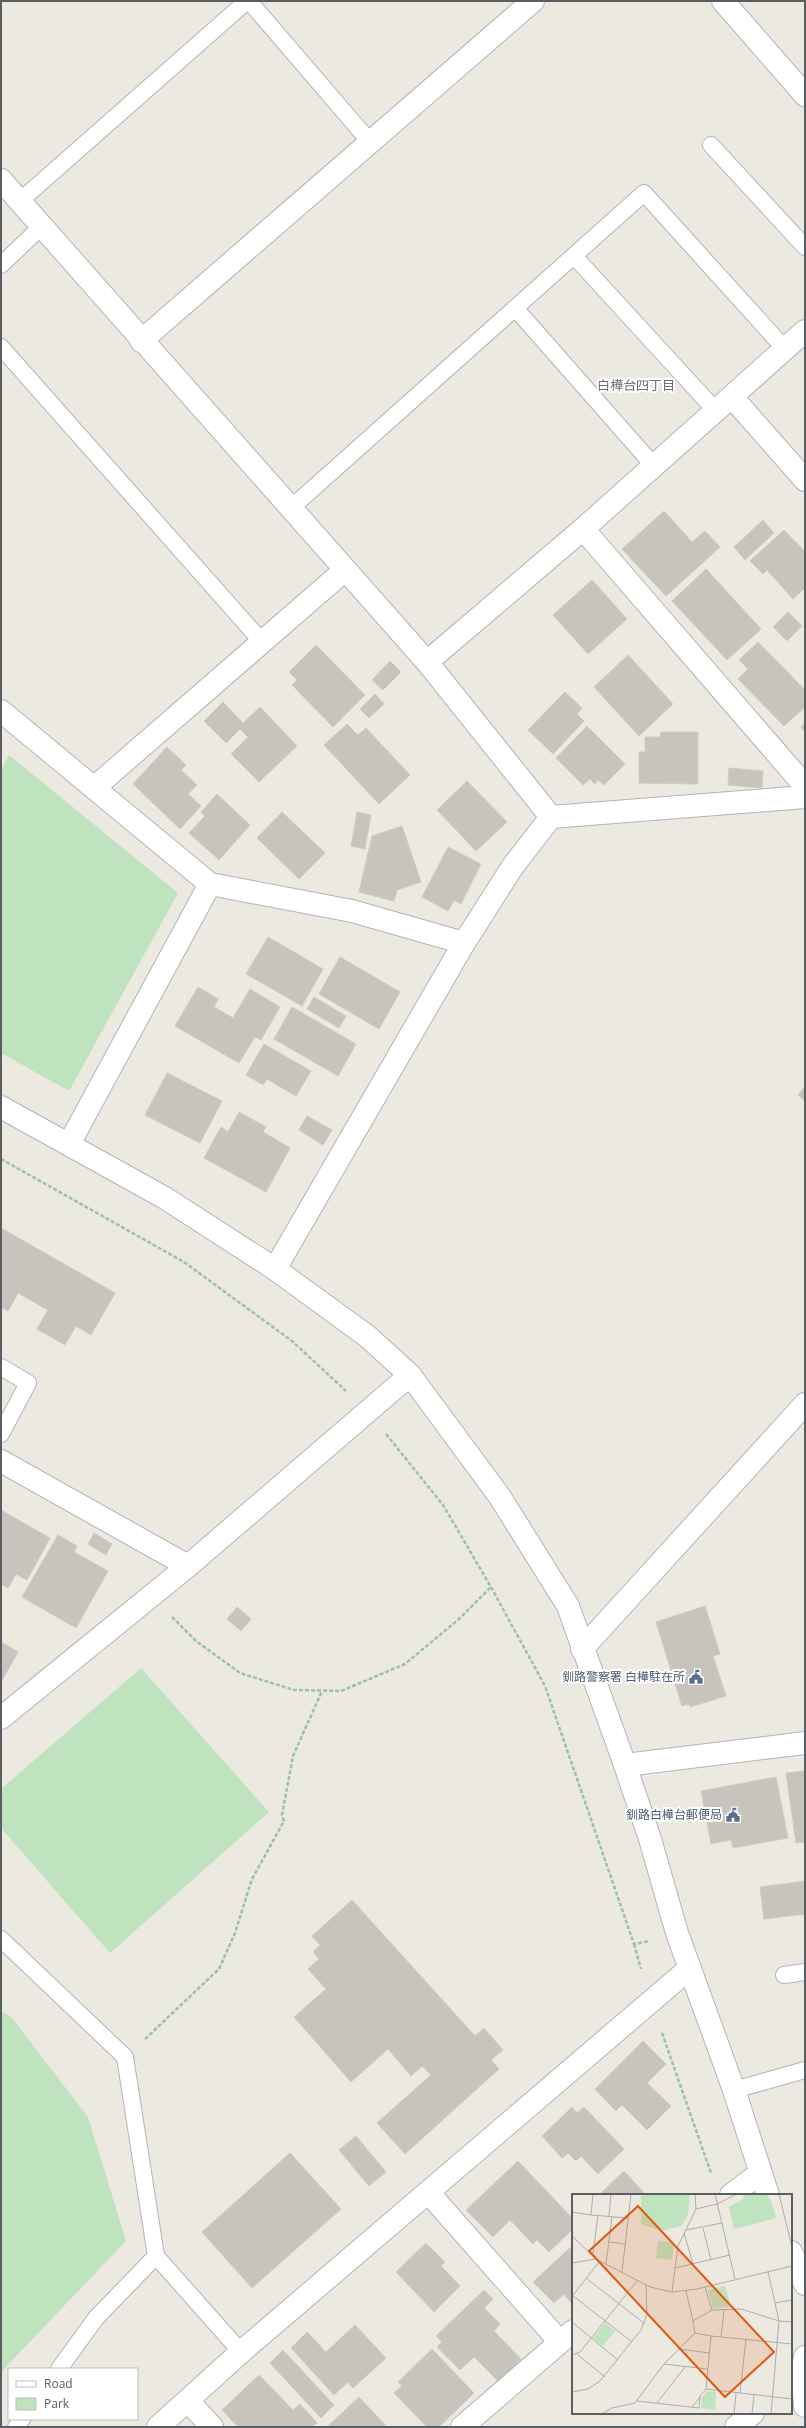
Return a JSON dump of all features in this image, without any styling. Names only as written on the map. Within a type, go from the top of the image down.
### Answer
[{"type":"street","points":[[141,341],[532,1]]},
{"type":"street","points":[[723,1],[805,95]]},
{"type":"street","points":[[1,180],[141,341],[427,662],[551,817]]},
{"type":"street","points":[[427,662],[654,466],[805,331]]},
{"type":"street","points":[[724,404],[805,480]]},
{"type":"street","points":[[583,528],[805,786]]},
{"type":"street","points":[[95,787],[263,644],[345,570]]},
{"type":"street","points":[[1,711],[95,787],[210,884],[352,911],[464,943]]},
{"type":"street","points":[[275,1269],[464,943],[513,866],[551,817],[805,797]]},
{"type":"street","points":[[69,1144],[210,884]]},
{"type":"street","points":[[1,1107],[165,1198],[275,1269],[367,1336],[410,1375],[500,1497],[568,1606],[582,1649],[625,1765],[650,1839],[677,1933],[734,2090],[768,2194]]},
{"type":"street","points":[[1,1718],[188,1566],[410,1375]]},
{"type":"street","points":[[582,1649],[805,1404]]},
{"type":"street","points":[[1,1461],[188,1566]]},
{"type":"street","points":[[625,1765],[805,1743]]},
{"type":"street","points":[[158,2427],[241,2352],[690,1968]]},
{"type":"street","points":[[732,2194],[760,2173]]},
{"type":"street","points":[[428,2192],[566,2336],[462,2427]]},
{"type":"street","points":[[792,2252],[805,2249]]},
{"type":"street","points":[[792,2254],[805,2284]]},
{"type":"street","points":[[799,2370],[805,2406]]},
{"type":"street","points":[[188,2401],[212,2427]]},
{"type":"street","points":[[736,2427],[752,2414]]},
{"type":"lane","points":[[20,201],[248,1],[370,142]]},
{"type":"lane","points":[[711,145],[805,247]]},
{"type":"lane","points":[[290,509],[644,193],[785,349]]},
{"type":"lane","points":[[1,265],[42,226]]},
{"type":"lane","points":[[574,256],[724,404]]},
{"type":"lane","points":[[515,308],[654,466]]},
{"type":"lane","points":[[1,347],[263,644]]},
{"type":"lane","points":[[1,1368],[28,1383],[1,1434]]},
{"type":"lane","points":[[1,1938],[125,2058],[156,2256],[241,2352]]},
{"type":"lane","points":[[784,1975],[805,1972]]},
{"type":"lane","points":[[734,2090],[805,2070]]},
{"type":"lane","points":[[60,2368],[96,2318],[156,2256]]},
{"type":"path","points":[[1,1159],[184,1262],[292,1341],[367,1411],[443,1504],[491,1586],[545,1686],[634,1944],[651,2001],[714,2180]]},
{"type":"path","points":[[151,1596],[196,1641],[240,1673],[294,1690],[342,1691],[405,1664],[459,1619],[491,1586]]},
{"type":"path","points":[[125,2058],[219,1969],[235,1933],[252,1879],[284,1821],[282,1815],[293,1756],[322,1691]]},
{"type":"path","points":[[634,1944],[677,1933]]},
{"type":"green space","points":[[9,755],[178,893],[69,1091],[1,1053],[1,771]]},
{"type":"green space","points":[[141,1668],[269,1812],[110,1953],[1,1828],[1,1789]]},
{"type":"green space","points":[[1,2011],[12,2018],[88,2117],[126,2241],[1,2372]]},
{"type":"building","points":[[664,511],[692,542],[705,531],[720,547],[666,596],[622,549]]},
{"type":"building","points":[[763,520],[774,533],[745,560],[734,547]]},
{"type":"building","points":[[784,530],[805,552],[805,588],[793,599],[767,570],[763,574],[750,561]]},
{"type":"building","points":[[706,569],[761,629],[727,660],[672,601]]},
{"type":"building","points":[[592,580],[627,619],[588,654],[553,615]]},
{"type":"building","points":[[788,612],[802,626],[787,641],[773,627]]},
{"type":"building","points":[[758,642],[805,690],[805,707],[784,726],[738,679],[748,669],[739,660]]},
{"type":"building","points":[[316,645],[365,695],[333,727],[292,685],[297,680],[289,672]]},
{"type":"building","points":[[628,655],[673,704],[639,736],[594,687]]},
{"type":"building","points":[[390,661],[401,672],[383,690],[372,680]]},
{"type":"building","points":[[565,692],[582,708],[577,714],[584,721],[553,754],[528,730]]},
{"type":"building","points":[[375,694],[384,704],[369,718],[360,709]]},
{"type":"building","points":[[223,702],[243,723],[260,707],[297,746],[259,782],[231,754],[248,737],[240,729],[226,743],[204,721]]},
{"type":"building","points":[[347,724],[358,735],[366,728],[410,775],[379,804],[324,745]]},
{"type":"building","points":[[805,724],[805,732],[801,727]]},
{"type":"building","points":[[587,726],[625,764],[604,785],[598,780],[595,784],[590,779],[583,785],[556,758]]},
{"type":"building","points":[[661,732],[698,732],[698,784],[639,783],[639,752],[645,752],[645,737],[660,737]]},
{"type":"building","points":[[167,747],[186,765],[181,770],[197,785],[188,794],[201,806],[180,829],[133,784]]},
{"type":"building","points":[[729,768],[763,771],[762,788],[728,785]]},
{"type":"building","points":[[467,781],[507,822],[476,851],[437,810]]},
{"type":"building","points":[[217,794],[250,825],[219,860],[189,833],[205,816],[201,812]]},
{"type":"building","points":[[282,812],[325,853],[299,879],[257,838]]},
{"type":"building","points":[[357,812],[371,815],[365,849],[351,846]]},
{"type":"building","points":[[402,826],[421,882],[397,890],[394,901],[359,892],[372,836]]},
{"type":"building","points":[[448,847],[481,864],[461,904],[454,900],[448,911],[422,897]]},
{"type":"building","points":[[268,937],[323,969],[302,1006],[246,974]]},
{"type":"building","points":[[340,957],[400,992],[379,1029],[319,994]]},
{"type":"building","points":[[198,987],[218,999],[214,1007],[233,1018],[250,989],[280,1007],[261,1040],[255,1037],[239,1063],[175,1026]]},
{"type":"building","points":[[314,997],[346,1016],[339,1028],[307,1009]]},
{"type":"building","points":[[292,1007],[356,1044],[338,1076],[274,1039]]},
{"type":"building","points":[[264,1044],[311,1071],[296,1096],[267,1079],[263,1085],[246,1075]]},
{"type":"building","points":[[167,1073],[222,1101],[200,1143],[145,1115]]},
{"type":"building","points":[[805,1086],[805,1101],[798,1095]]},
{"type":"building","points":[[239,1112],[266,1127],[263,1132],[290,1148],[266,1192],[204,1158],[221,1127],[228,1132]]},
{"type":"building","points":[[307,1116],[332,1130],[323,1145],[299,1130]]},
{"type":"building","points":[[1,1228],[115,1293],[91,1335],[76,1326],[65,1345],[37,1329],[48,1310],[18,1293],[8,1311],[1,1307]]},
{"type":"building","points":[[1,1510],[50,1538],[27,1580],[16,1574],[8,1588],[1,1584]]},
{"type":"building","points":[[94,1533],[112,1544],[106,1555],[88,1544]]},
{"type":"building","points":[[58,1535],[77,1546],[74,1552],[108,1571],[76,1628],[22,1597]]},
{"type":"building","points":[[705,1606],[720,1654],[713,1656],[726,1696],[690,1707],[689,1704],[682,1706],[656,1622]]},
{"type":"building","points":[[237,1607],[251,1619],[241,1631],[227,1619]]},
{"type":"building","points":[[1,1642],[18,1652],[1,1682]]},
{"type":"building","points":[[805,1771],[805,1842],[796,1843],[786,1773]]},
{"type":"building","points":[[776,1777],[788,1838],[733,1848],[731,1840],[711,1844],[701,1791]]},
{"type":"building","points":[[805,1881],[805,1914],[764,1919],[760,1887]]},
{"type":"building","points":[[352,1900],[475,2036],[484,2028],[503,2050],[491,2060],[499,2069],[405,2154],[377,2123],[431,2075],[422,2066],[411,2076],[388,2049],[351,2082],[294,2017],[326,1989],[308,1969],[319,1959],[313,1952],[320,1945],[312,1936]]},
{"type":"building","points":[[643,2041],[666,2064],[647,2083],[671,2106],[647,2130],[622,2105],[616,2111],[595,2089]]},
{"type":"building","points":[[572,2107],[577,2113],[584,2107],[624,2149],[598,2174],[581,2156],[576,2161],[568,2153],[562,2158],[542,2136]]},
{"type":"building","points":[[356,2136],[386,2172],[369,2186],[339,2150]]},
{"type":"building","points":[[290,2153],[341,2209],[252,2288],[202,2232]]},
{"type":"building","points":[[518,2161],[572,2218],[572,2230],[549,2252],[537,2240],[533,2244],[510,2220],[493,2237],[466,2210]]},
{"type":"building","points":[[624,2171],[645,2194],[600,2194]]},
{"type":"building","points":[[426,2243],[445,2262],[441,2266],[460,2286],[434,2312],[396,2272]]},
{"type":"building","points":[[572,2246],[572,2304],[564,2294],[554,2303],[533,2282]]},
{"type":"building","points":[[484,2290],[493,2299],[484,2308],[500,2324],[494,2331],[521,2359],[498,2381],[474,2357],[460,2370],[437,2347],[442,2342],[436,2336]]},
{"type":"building","points":[[355,2325],[386,2358],[353,2388],[348,2382],[334,2395],[291,2348],[307,2332],[326,2352]]},
{"type":"building","points":[[432,2349],[474,2393],[439,2427],[427,2427],[394,2393],[402,2386],[398,2382]]},
{"type":"building","points":[[283,2350],[334,2405],[321,2418],[270,2363]]},
{"type":"building","points":[[259,2375],[293,2410],[300,2404],[317,2423],[312,2427],[238,2427],[222,2410]]},
{"type":"building","points":[[359,2397],[387,2427],[327,2427]]},
{"type":"place","name":"釧路警察署 白樺駐在所","points":[[696,1677]]},
{"type":"place","name":"釧路白樺台郵便局","points":[[733,1815]]},
{"type":"district","name":"白樺台四丁目","points":[[636,385]]}]
